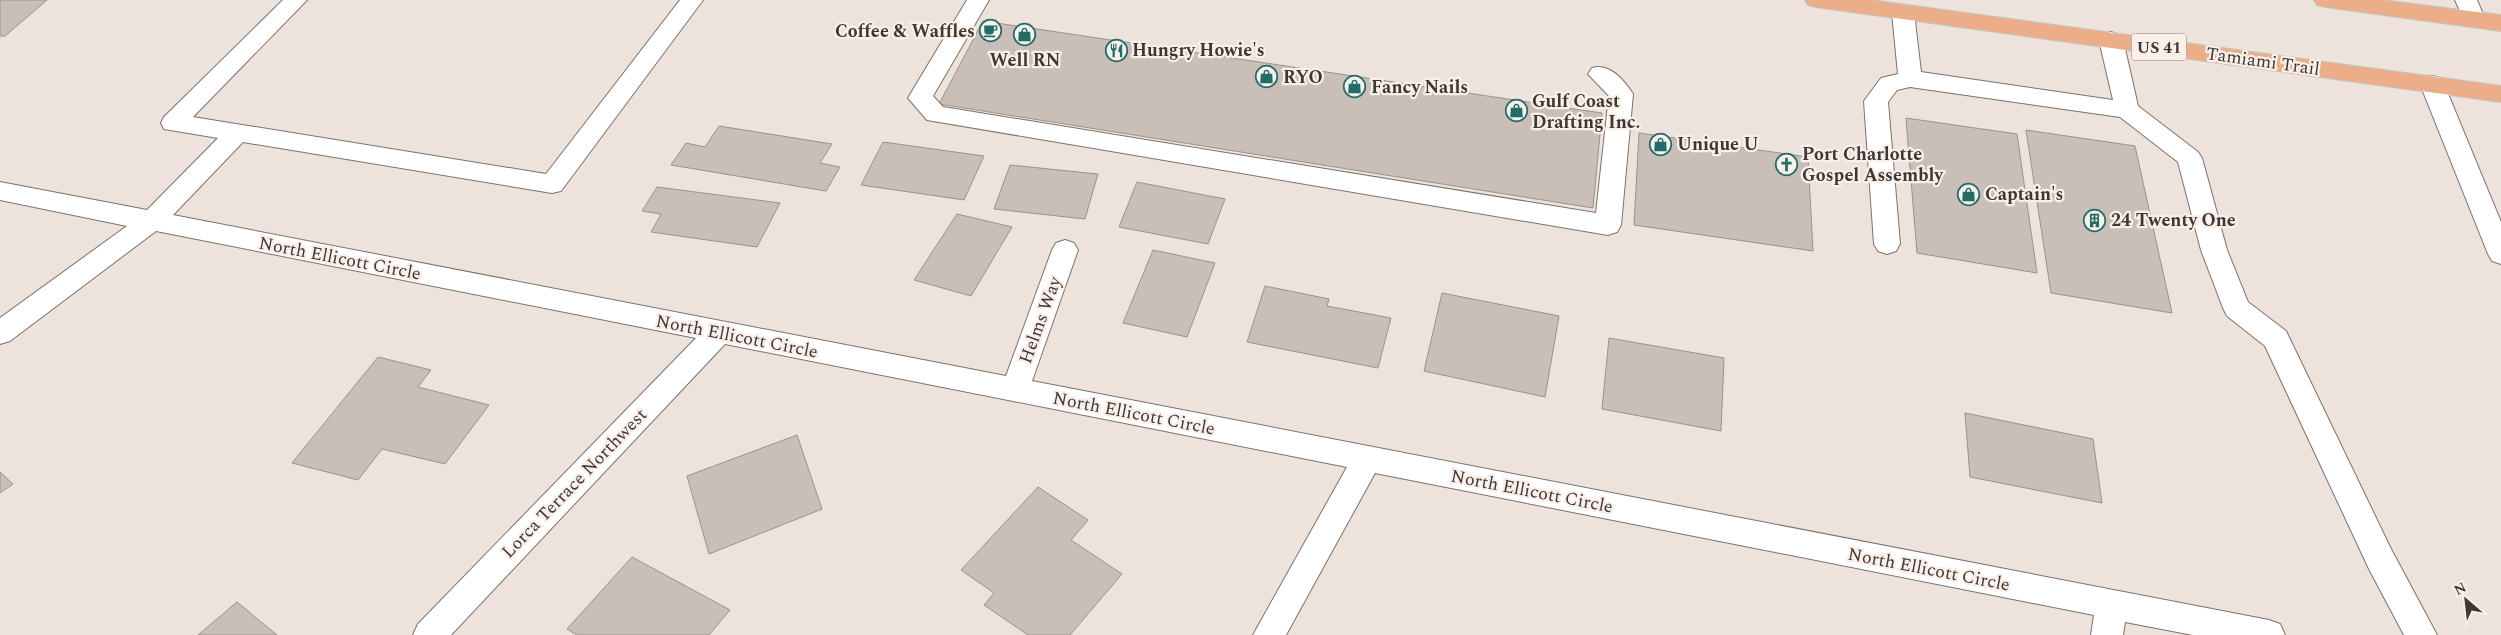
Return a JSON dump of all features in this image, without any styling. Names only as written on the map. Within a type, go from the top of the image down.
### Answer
[{"type":"main road","name":"Tamiami Trail","points":[[1816,0],[2501,94]]},
{"type":"main road","points":[[2325,0],[2470,10],[2501,23]]},
{"type":"street","points":[[296,0],[173,123],[552,184],[692,0]]},
{"type":"street","points":[[978,0],[920,98],[936,114],[1608,225],[1621,94],[1600,74]]},
{"type":"street","points":[[1903,13],[1910,79]]},
{"type":"street","points":[[2111,40],[2127,110]]},
{"type":"street","points":[[1887,244],[1876,101],[1889,84],[1910,79],[2127,110],[2189,158],[2214,250],[2237,308],[2276,339],[2305,404],[2380,559],[2421,635]]},
{"type":"street","points":[[2432,84],[2501,254]]},
{"type":"street","points":[[0,333],[152,221],[238,132]]},
{"type":"street","name":"North Ellicott Circle","points":[[0,191],[2269,635]]},
{"type":"street","name":"Helms Way","points":[[1015,390],[1065,250]]},
{"type":"street","name":"Lorca Terrace Northwest","points":[[429,635],[719,332]]},
{"type":"street","points":[[1269,635],[1367,459]]},
{"type":"street","points":[[2107,635],[2112,604]]},
{"type":"building","points":[[0,0],[47,0],[5,36],[0,36]]},
{"type":"building","points":[[983,21],[1602,113],[1593,208],[939,104]]},
{"type":"building","name":"Captain's","points":[[1906,118],[2017,134],[2037,273],[1917,253]]},
{"type":"building","points":[[719,126],[832,144],[820,163],[840,167],[826,191],[671,165],[686,143],[705,147]]},
{"type":"building","name":"24 Twenty One","points":[[2026,130],[2135,146],[2172,313],[2051,293]]},
{"type":"building","points":[[1639,133],[1808,157],[1813,251],[1634,225]]},
{"type":"building","points":[[883,142],[984,156],[964,200],[861,185]]},
{"type":"building","points":[[1010,165],[1098,174],[1085,219],[994,209]]},
{"type":"building","points":[[1137,182],[1225,199],[1208,244],[1119,227]]},
{"type":"building","points":[[657,187],[780,203],[757,247],[651,232],[661,214],[642,211]]},
{"type":"building","points":[[957,214],[1012,227],[971,296],[914,280]]},
{"type":"building","points":[[1153,250],[1215,263],[1187,337],[1123,323]]},
{"type":"building","points":[[1265,286],[1329,299],[1327,306],[1391,318],[1378,368],[1247,342]]},
{"type":"building","points":[[1442,293],[1559,316],[1545,397],[1424,371]]},
{"type":"building","points":[[1609,338],[1724,358],[1721,431],[1602,409]]},
{"type":"building","points":[[378,357],[431,370],[418,387],[489,405],[445,464],[382,449],[358,480],[292,463]]},
{"type":"building","points":[[1965,413],[2093,439],[2102,503],[1970,477]]},
{"type":"building","points":[[797,435],[822,509],[709,554],[687,476]]},
{"type":"building","points":[[0,472],[13,484],[0,493]]},
{"type":"building","points":[[1038,487],[1088,520],[1071,540],[1122,574],[1070,635],[1028,635],[984,605],[994,593],[961,570]]},
{"type":"building","points":[[632,557],[730,610],[709,635],[577,635],[567,629]]},
{"type":"building","points":[[237,602],[277,635],[198,635]]},
{"type":"place","name":"Coffee & Waffles","points":[[991,31]]},
{"type":"place","name":"Well RN","points":[[1025,35]]},
{"type":"place","name":"Hungry Howie's","points":[[1116,50]]},
{"type":"place","name":"RYO","points":[[1267,77]]},
{"type":"place","name":"Fancy Nails","points":[[1355,87]]},
{"type":"place","name":"Gulf Coast Drafting Inc.","points":[[1516,111]]},
{"type":"place","name":"Unique U","points":[[1661,144]]},
{"type":"place","name":"Port Charlotte Gospel Assembly","points":[[1786,164]]},
{"type":"place","name":"Captain's","points":[[1969,194]]},
{"type":"place","name":"24 Twenty One","points":[[2095,220]]}]
